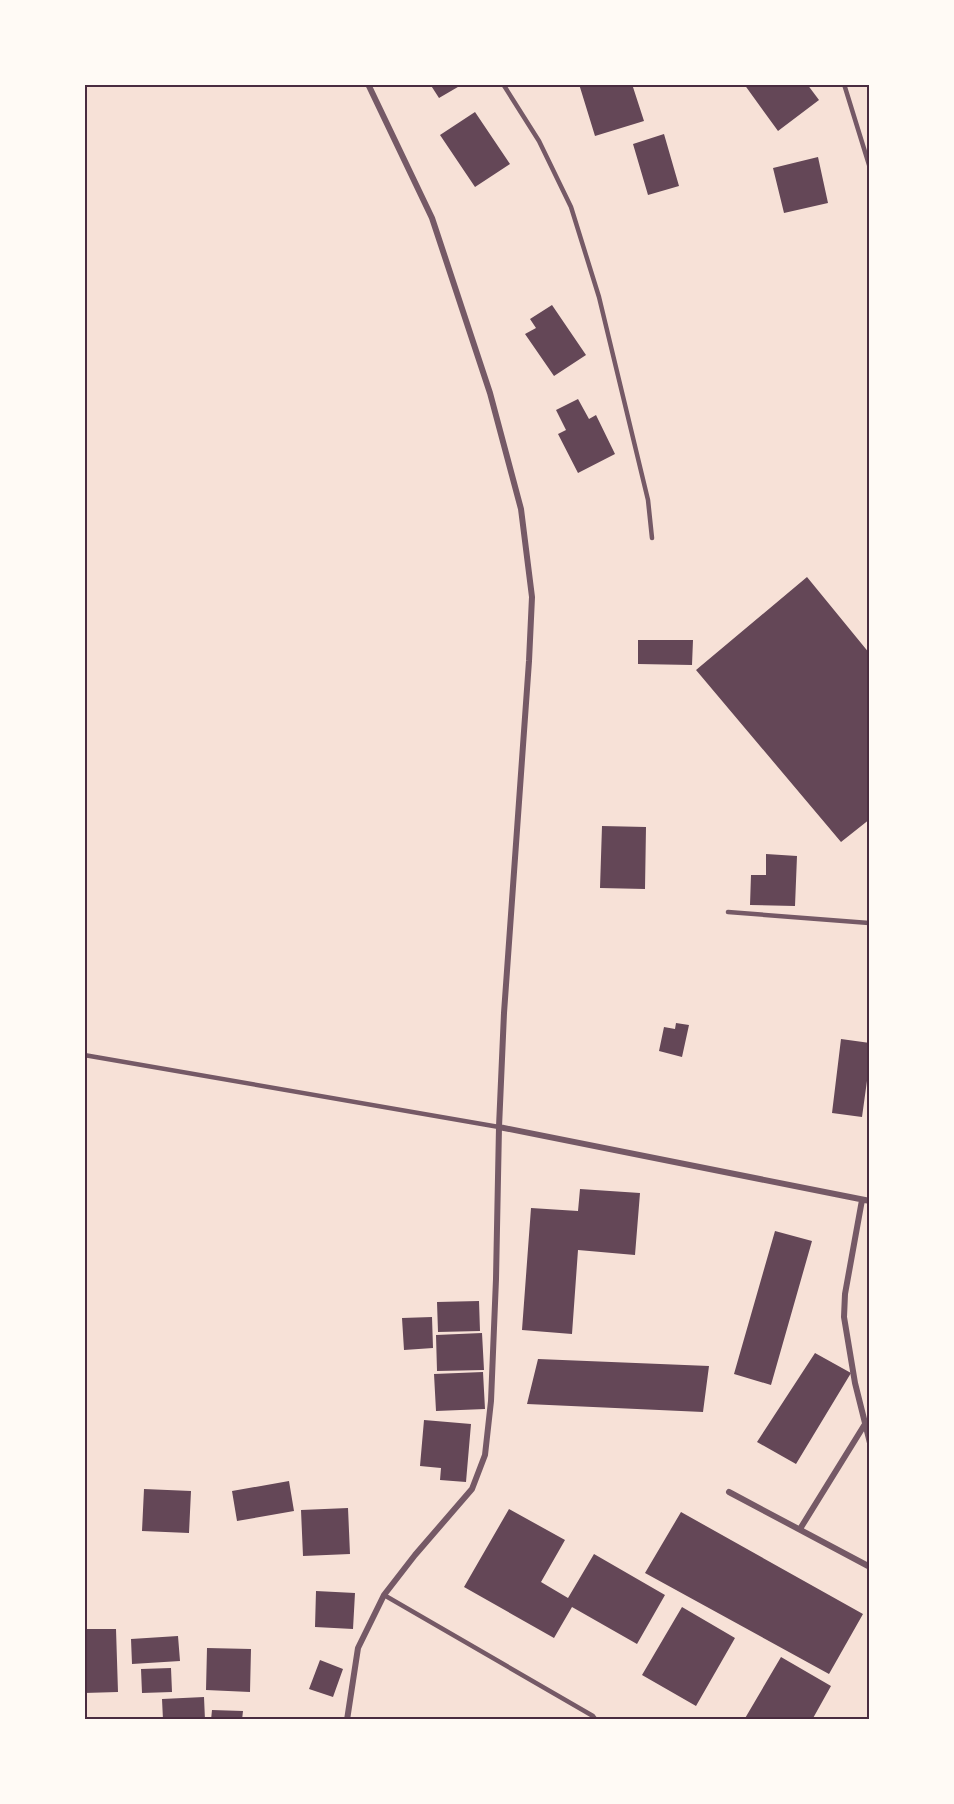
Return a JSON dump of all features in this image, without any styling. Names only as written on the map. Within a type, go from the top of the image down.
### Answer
[{"type":"street","points":[[346,1720],[358,1648],[384,1595],[472,1489],[485,1455],[491,1401],[499,1127],[511,899],[532,597],[521,509],[490,393],[432,218],[368,84]]},
{"type":"street","points":[[499,1127],[870,1201]]},
{"type":"street","points":[[862,1200],[845,1294],[844,1317],[855,1383],[870,1443]]},
{"type":"street","points":[[800,1529],[865,1424]]},
{"type":"street","points":[[729,1492],[870,1566]]},
{"type":"lane","points":[[503,84],[539,141],[571,207],[600,297],[648,500],[652,538]]},
{"type":"lane","points":[[844,84],[870,168]]},
{"type":"lane","points":[[728,912],[869,923],[870,925]]},
{"type":"lane","points":[[84,1055],[499,1127]]},
{"type":"lane","points":[[384,1595],[593,1716],[596,1720]]},
{"type":"building","points":[[430,84],[463,84],[439,98]]},
{"type":"building","points":[[579,84],[632,84],[644,121],[595,136]]},
{"type":"building","points":[[744,84],[807,84],[819,100],[778,131]]},
{"type":"building","points":[[475,112],[510,164],[475,187],[440,135]]},
{"type":"building","points":[[664,134],[679,186],[648,195],[633,144]]},
{"type":"building","points":[[818,157],[828,203],[784,213],[773,168]]},
{"type":"building","points":[[552,305],[586,355],[554,376],[525,334],[536,328],[530,319]]},
{"type":"building","points":[[578,399],[589,419],[596,415],[615,454],[578,473],[558,434],[566,430],[556,410]]},
{"type":"building","points":[[807,577],[870,654],[870,819],[841,842],[696,670]]},
{"type":"building","points":[[638,640],[693,640],[692,665],[638,664]]},
{"type":"building","points":[[602,826],[646,827],[645,889],[600,888]]},
{"type":"building","points":[[766,854],[797,856],[795,906],[750,905],[751,875],[766,875]]},
{"type":"building","points":[[676,1023],[689,1025],[682,1057],[659,1051],[664,1027],[675,1029]]},
{"type":"building","points":[[841,1039],[870,1043],[862,1117],[832,1113]]},
{"type":"building","points":[[580,1189],[640,1193],[635,1255],[578,1250],[572,1334],[522,1330],[531,1208],[578,1211]]},
{"type":"building","points":[[775,1231],[812,1241],[771,1385],[734,1374]]},
{"type":"building","points":[[479,1301],[480,1331],[438,1332],[437,1302]]},
{"type":"building","points":[[432,1317],[433,1348],[404,1350],[402,1318]]},
{"type":"building","points":[[482,1333],[484,1370],[437,1371],[436,1335]]},
{"type":"building","points":[[815,1353],[851,1373],[796,1464],[757,1442]]},
{"type":"building","points":[[538,1359],[709,1366],[703,1412],[527,1404]]},
{"type":"building","points":[[483,1372],[485,1409],[436,1411],[434,1374]]},
{"type":"building","points":[[424,1420],[471,1424],[466,1482],[440,1480],[441,1468],[420,1466]]},
{"type":"building","points":[[289,1481],[294,1511],[237,1521],[232,1491]]},
{"type":"building","points":[[144,1489],[191,1491],[189,1533],[142,1531]]},
{"type":"building","points":[[348,1508],[350,1554],[303,1556],[301,1510]]},
{"type":"building","points":[[509,1509],[565,1540],[541,1582],[568,1598],[594,1554],[665,1595],[637,1644],[572,1607],[554,1638],[464,1587]]},
{"type":"building","points":[[681,1512],[863,1614],[829,1674],[645,1573]]},
{"type":"building","points":[[316,1591],[355,1593],[353,1629],[315,1627]]},
{"type":"building","points":[[682,1607],[735,1638],[696,1706],[642,1675]]},
{"type":"building","points":[[84,1629],[116,1629],[118,1692],[84,1693]]},
{"type":"building","points":[[178,1636],[180,1661],[132,1664],[131,1639]]},
{"type":"building","points":[[207,1648],[251,1649],[250,1692],[206,1690]]},
{"type":"building","points":[[781,1657],[831,1686],[812,1720],[744,1720]]},
{"type":"building","points":[[320,1660],[343,1669],[333,1697],[309,1689]]},
{"type":"building","points":[[171,1668],[172,1692],[142,1693],[141,1669]]},
{"type":"building","points":[[204,1697],[205,1720],[163,1720],[162,1699]]},
{"type":"building","points":[[212,1710],[243,1711],[242,1720],[211,1720]]}]
